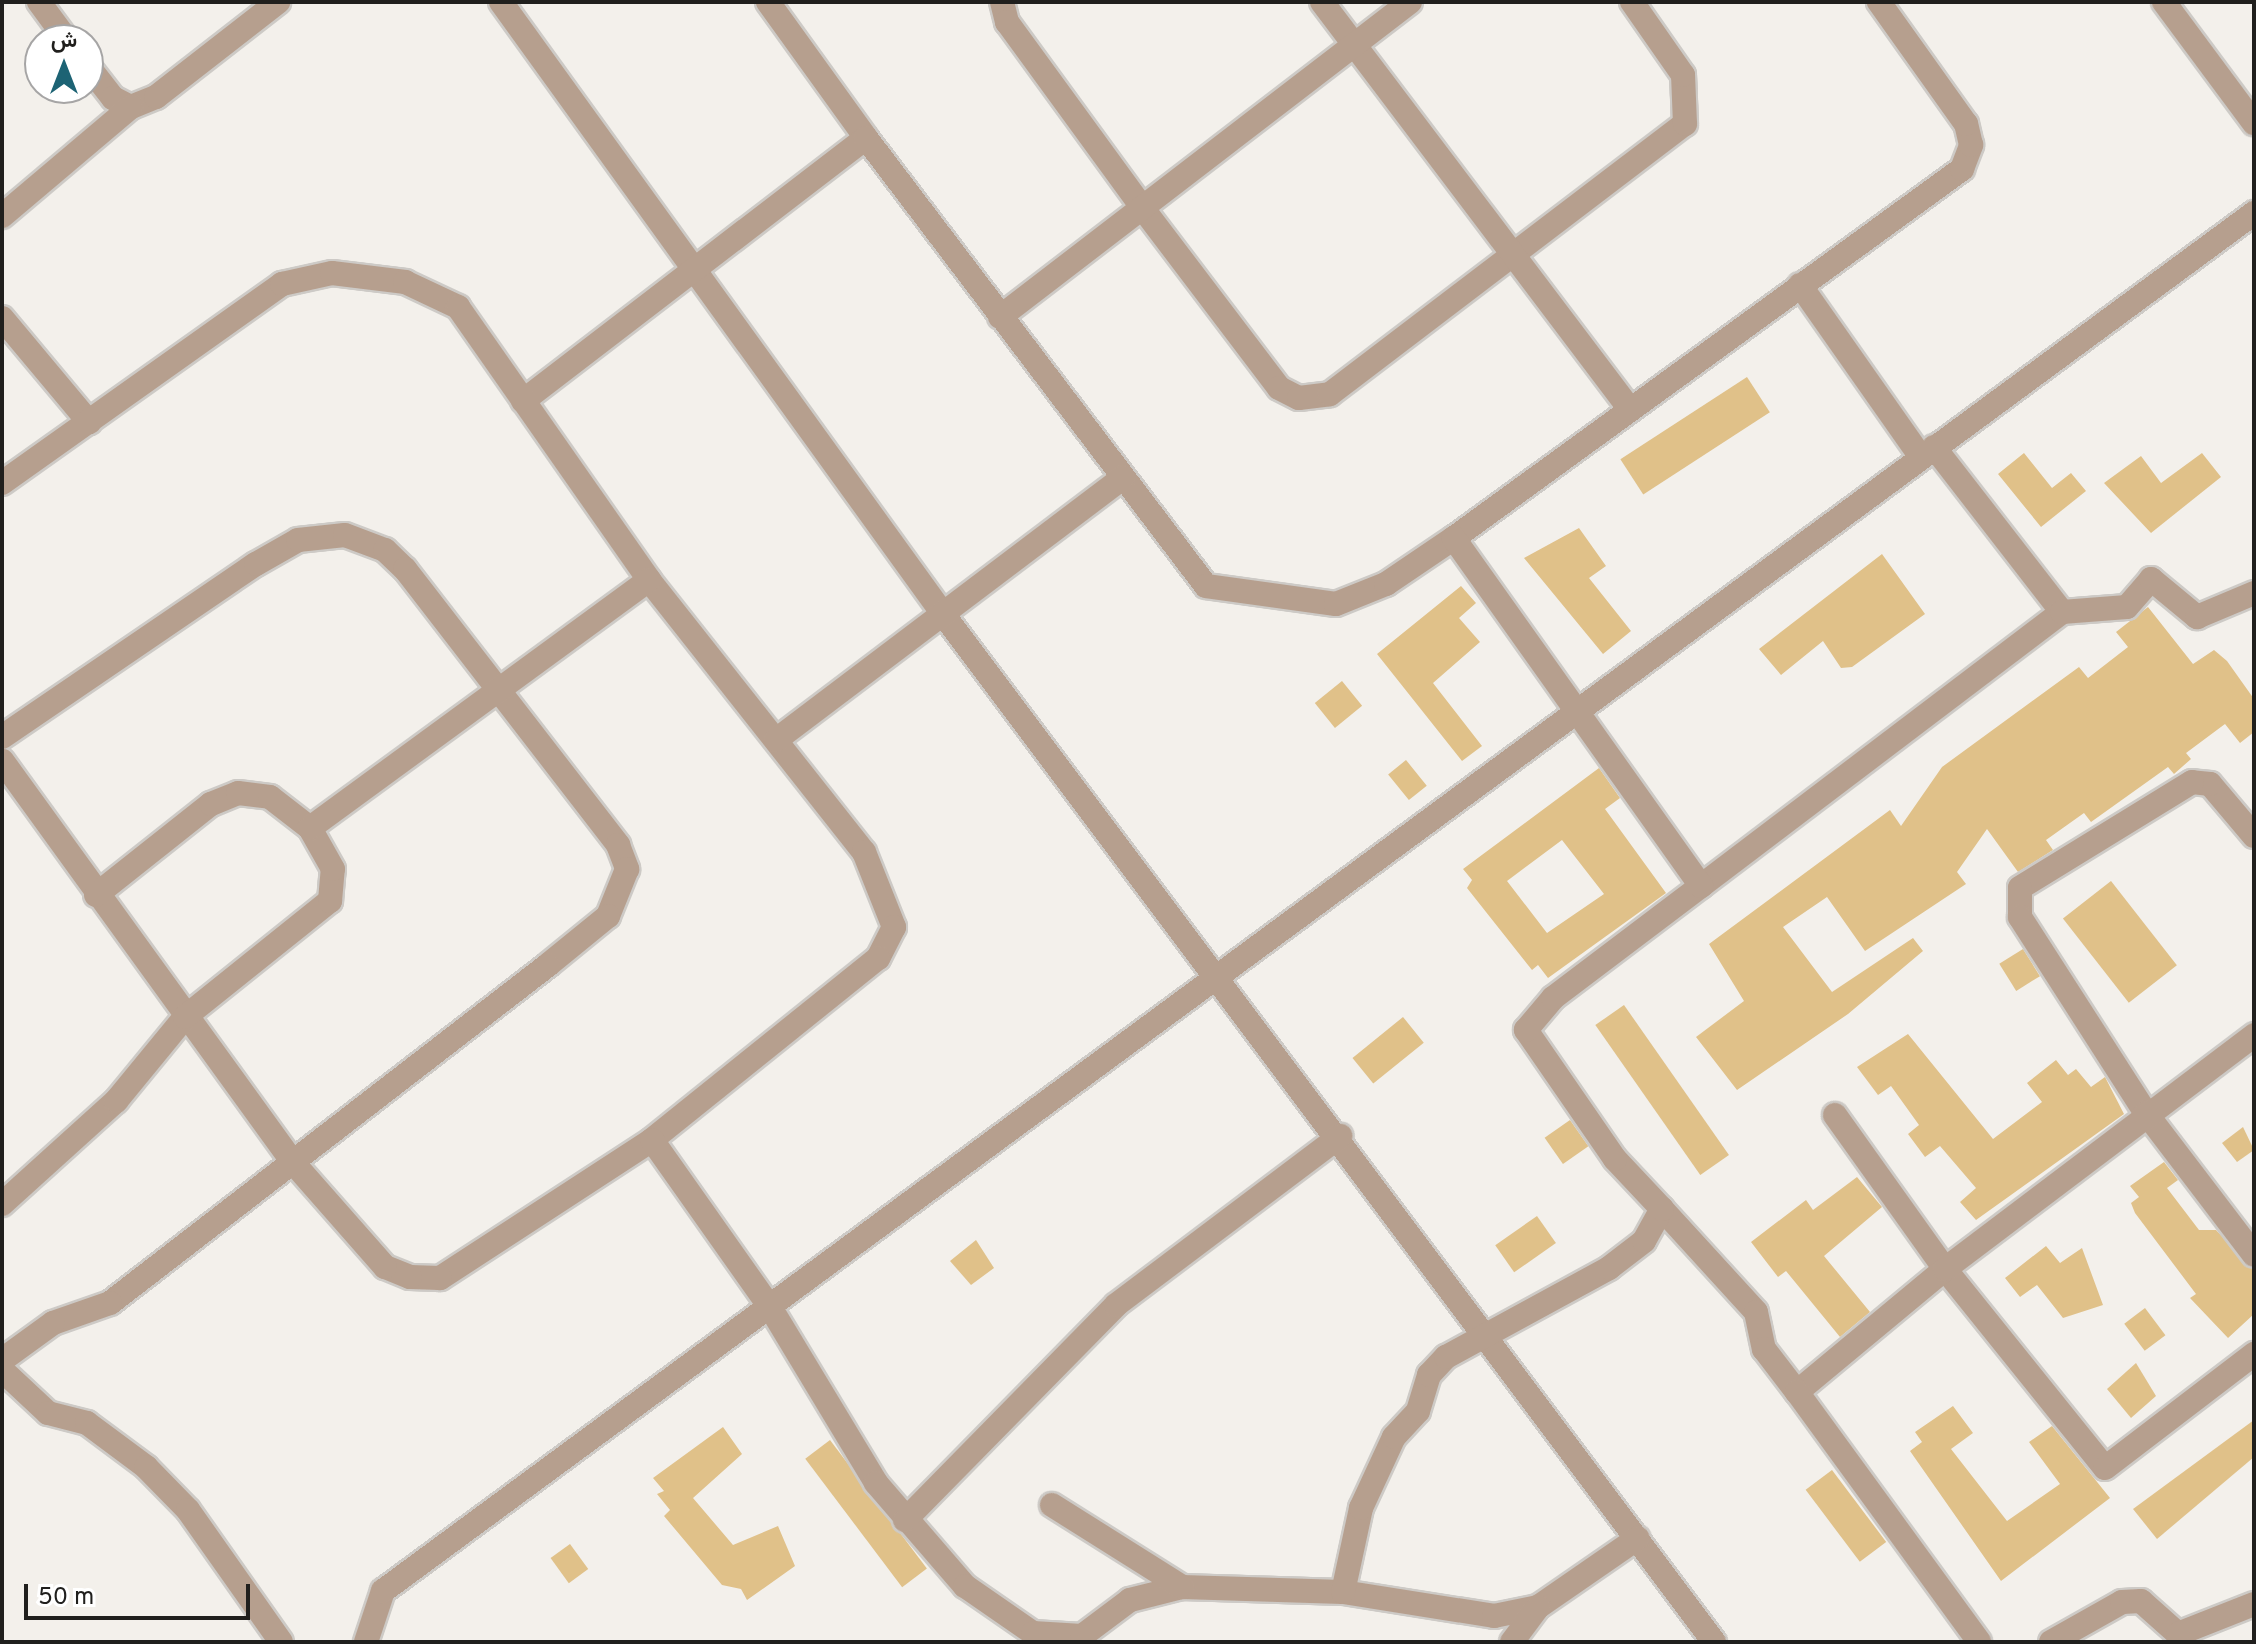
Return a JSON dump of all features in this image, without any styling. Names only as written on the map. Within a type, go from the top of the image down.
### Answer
[{"type":"street","points":[[39,2],[55,24]]},
{"type":"street","points":[[2,216],[131,107],[156,97],[278,2]]},
{"type":"street","points":[[501,2],[696,263],[943,614],[1488,1333],[1714,1642]]},
{"type":"street","points":[[768,2],[1000,317],[1206,586],[1281,601],[1336,604],[1386,584],[1454,538],[1962,169],[1971,145],[1966,124],[1879,2]]},
{"type":"street","points":[[1002,2],[1007,22],[1144,210],[1279,388],[1299,398],[1330,394],[1685,124],[1683,75],[1632,2]]},
{"type":"street","points":[[1322,2],[1516,253],[1629,408]]},
{"type":"street","points":[[1000,317],[1144,210],[1410,2]]},
{"type":"street","points":[[2164,2],[2254,123]]},
{"type":"street","points":[[104,86],[113,98],[131,107]]},
{"type":"street","points":[[523,401],[696,263],[866,138]]},
{"type":"street","points":[[366,1642],[383,1591],[2254,213]]},
{"type":"street","points":[[2,483],[282,284],[332,273],[405,282],[458,307],[649,580],[864,852],[894,927],[878,958],[652,1140],[440,1278],[385,1267],[292,1161],[96,895],[2,761]]},
{"type":"street","points":[[1800,285],[1927,452],[2062,612]]},
{"type":"street","points":[[2,318],[89,422]]},
{"type":"street","points":[[776,740],[1123,478]]},
{"type":"street","points":[[2,737],[256,564],[298,540],[345,535],[385,550],[405,569],[618,845],[627,869],[622,893],[608,916],[548,965],[110,1303],[53,1323],[2,1360]]},
{"type":"street","points":[[1454,538],[1574,712],[1701,886]]},
{"type":"street","points":[[1979,1642],[1764,1349],[1756,1312],[1615,1159],[1526,1030],[1553,998],[2062,612],[2127,607],[2151,579],[2197,617],[2254,593]]},
{"type":"street","points":[[310,828],[649,580]]},
{"type":"street","points":[[2254,836],[2210,784],[2192,782],[2020,888],[2020,917],[2031,941],[2146,1113],[2254,1255]]},
{"type":"street","points":[[2,1204],[125,1091],[185,1017],[330,901],[333,869],[310,828],[270,797],[238,793],[211,804],[96,895]]},
{"type":"street","points":[[1797,1392],[1945,1269],[2146,1113],[2254,1035]]},
{"type":"street","points":[[1835,1115],[1945,1269],[2105,1468],[2254,1354]]},
{"type":"street","points":[[905,1520],[1116,1305],[1340,1136]]},
{"type":"street","points":[[652,1140],[770,1307],[905,1520],[965,1586],[1033,1633],[1082,1636],[1108,1633],[1130,1600],[1182,1587],[1343,1592],[1494,1616],[1538,1607]]},
{"type":"street","points":[[1343,1592],[1351,1534],[1379,1463],[1418,1411],[1429,1375],[1488,1333],[1609,1268],[1644,1241],[1662,1209]]},
{"type":"street","points":[[2,1370],[48,1413],[87,1423],[146,1467],[188,1510],[281,1642]]},
{"type":"street","points":[[1052,1505],[1182,1587]]},
{"type":"street","points":[[1512,1642],[1538,1607],[1638,1538]]},
{"type":"street","points":[[2051,1642],[2122,1602],[2141,1601],[2178,1634],[2254,1604]]},
{"type":"building","points":[[1747,377],[1770,412],[1643,494],[1620,459]]},
{"type":"building","points":[[2024,453],[2052,488],[2071,473],[2086,491],[2041,527],[1998,474]]},
{"type":"building","points":[[2202,453],[2221,477],[2151,533],[2104,483],[2141,456],[2161,483]]},
{"type":"building","points":[[1579,528],[1606,566],[1589,578],[1631,631],[1603,654],[1524,558]]},
{"type":"building","points":[[1882,554],[1925,614],[1852,667],[1841,668],[1823,641],[1781,675],[1759,649]]},
{"type":"building","points":[[1461,586],[1476,603],[1459,618],[1480,642],[1433,683],[1482,746],[1462,761],[1377,654]]},
{"type":"building","points":[[2148,607],[2193,664],[2214,650],[2227,661],[2254,699],[2254,732],[2240,743],[2225,724],[2186,753],[2191,759],[2174,774],[2168,767],[2091,822],[2084,813],[2046,840],[2053,850],[2018,872],[1987,829],[1957,872],[1966,884],[1865,951],[1827,897],[1783,927],[1832,992],[1913,938],[1923,951],[1848,1014],[1737,1090],[1696,1037],[1744,1001],[1709,944],[1890,810],[1901,826],[1942,767],[2079,667],[2088,678],[2128,647],[2116,632]]},
{"type":"building","points":[[1342,681],[1362,706],[1335,728],[1315,703]]},
{"type":"building","points":[[1406,760],[1427,786],[1409,800],[1388,774]]},
{"type":"building","points":[[1599,768],[1620,798],[1605,809],[1666,893],[1548,978],[1538,965],[1532,970],[1467,888],[1472,880],[1463,869]],"holes":[[[1562,840],[1604,894],[1547,933],[1507,881]]]},
{"type":"building","points":[[2111,881],[2177,965],[2129,1003],[2063,919]]},
{"type":"building","points":[[2023,949],[2040,976],[2016,991],[1999,964]]},
{"type":"building","points":[[1624,1005],[1729,1155],[1700,1175],[1595,1025]]},
{"type":"building","points":[[1403,1017],[1424,1043],[1373,1084],[1352,1058]]},
{"type":"building","points":[[1908,1034],[1993,1139],[2042,1102],[2027,1083],[2056,1060],[2068,1075],[2076,1069],[2091,1087],[2105,1077],[2124,1114],[1976,1220],[1960,1202],[1976,1188],[1940,1146],[1925,1157],[1908,1134],[1919,1125],[1891,1086],[1878,1095],[1857,1067]]},
{"type":"building","points":[[1570,1120],[1588,1146],[1563,1164],[1545,1138]]},
{"type":"building","points":[[2243,1127],[2254,1150],[2237,1162],[2222,1143]]},
{"type":"building","points":[[2164,1162],[2178,1180],[2167,1188],[2199,1230],[2216,1230],[2254,1270],[2254,1314],[2228,1338],[2190,1298],[2196,1294],[2135,1213],[2131,1203],[2139,1197],[2130,1186]]},
{"type":"building","points":[[1857,1177],[1882,1207],[1824,1256],[1870,1312],[1840,1337],[1786,1271],[1778,1277],[1751,1242],[1806,1200],[1813,1210]]},
{"type":"building","points":[[1537,1216],[1556,1243],[1514,1272],[1495,1245]]},
{"type":"building","points":[[976,1240],[994,1268],[971,1285],[950,1261]]},
{"type":"building","points":[[2046,1246],[2060,1263],[2082,1248],[2103,1305],[2063,1318],[2037,1285],[2020,1297],[2005,1278]]},
{"type":"building","points":[[2145,1308],[2165,1335],[2145,1351],[2124,1324]]},
{"type":"building","points":[[2136,1363],[2156,1396],[2131,1418],[2107,1389]]},
{"type":"building","points":[[1953,1406],[1973,1433],[1951,1449],[2007,1521],[2060,1484],[2029,1442],[2052,1426],[2110,1498],[2001,1581],[1910,1451],[1922,1442],[1915,1432]]},
{"type":"building","points":[[2254,1420],[2254,1457],[2157,1539],[2133,1509]]},
{"type":"building","points":[[723,1427],[742,1454],[693,1498],[733,1545],[778,1526],[795,1566],[747,1600],[741,1589],[722,1585],[664,1516],[670,1510],[657,1494],[664,1491],[653,1478]]},
{"type":"building","points":[[830,1440],[927,1569],[902,1587],[805,1459]]},
{"type":"building","points":[[1832,1470],[1886,1542],[1860,1562],[1806,1490]]},
{"type":"building","points":[[570,1544],[588,1569],[569,1583],[551,1558]]}]
